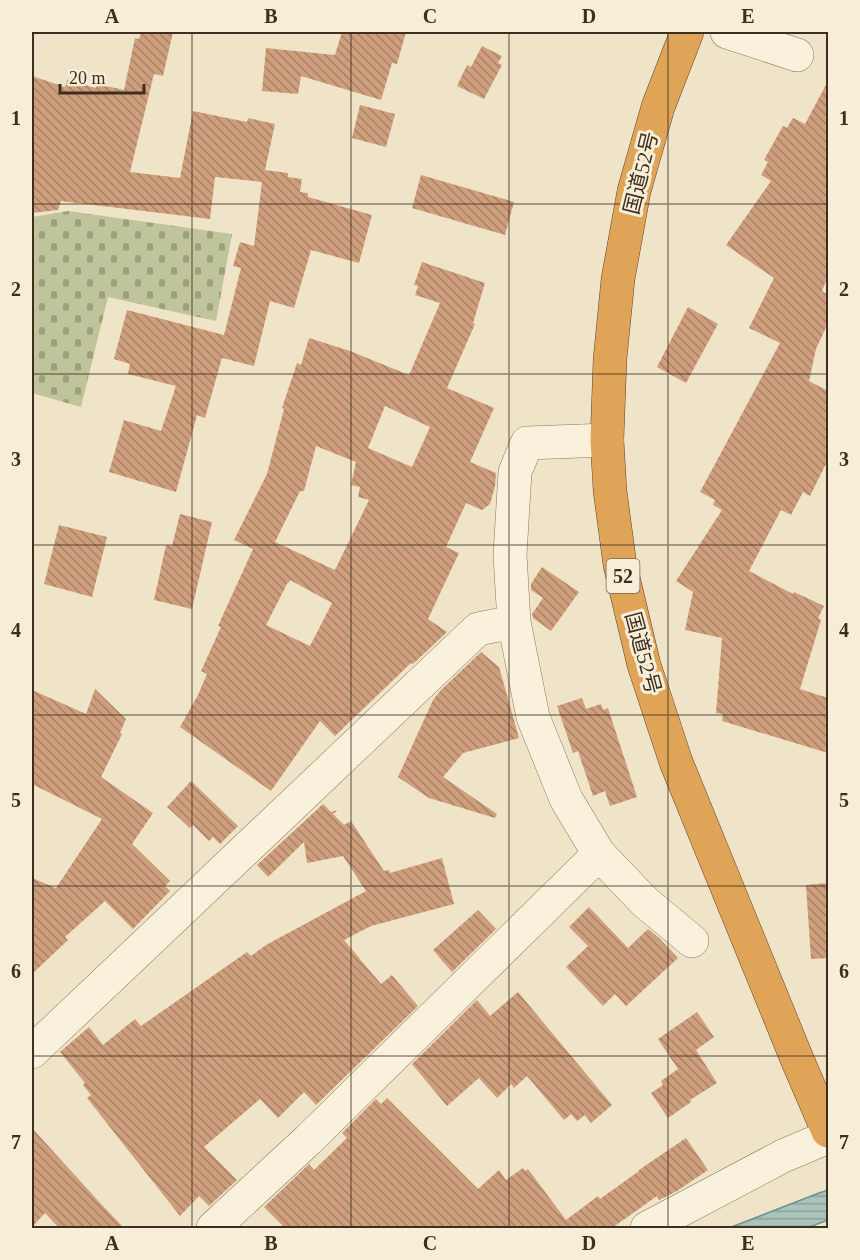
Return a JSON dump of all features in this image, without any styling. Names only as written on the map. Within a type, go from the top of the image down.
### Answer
[{"type":"highway","name":"国道52号","points":[[687,32],[658,107],[634,190],[618,279],[610,359],[607,440],[610,491],[620,565],[644,665],[675,762],[797,1059],[821,1093]]},
{"type":"highway","name":"52","points":[[821,1093],[828,1131]]},
{"type":"street","points":[[727,32],[797,55]]},
{"type":"street","points":[[607,440],[527,443],[515,472],[510,555],[514,622],[533,717],[566,799],[599,854],[645,902],[692,941]]},
{"type":"street","points":[[32,1052],[478,629],[514,622]]},
{"type":"street","points":[[213,1228],[308,1140],[599,854]]},
{"type":"street","points":[[647,1228],[783,1156],[828,1137]]},
{"type":"green space","points":[[68,211],[232,234],[216,321],[108,297],[81,407],[32,393],[32,217]]},
{"type":"water","points":[[828,1190],[828,1220],[807,1228],[729,1228],[819,1193]]},
{"type":"building","points":[[141,32],[173,32],[163,76],[154,74],[130,172],[180,178],[193,111],[247,122],[248,118],[275,124],[265,170],[288,173],[288,177],[302,179],[300,192],[308,193],[308,197],[372,215],[359,263],[311,250],[294,308],[270,301],[254,366],[222,358],[205,418],[197,415],[176,492],[109,472],[124,420],[161,431],[176,386],[128,374],[130,364],[114,359],[127,310],[224,335],[241,268],[233,266],[240,242],[254,246],[262,182],[215,177],[210,219],[61,201],[58,210],[32,213],[32,76],[65,87],[67,80],[96,88],[97,84],[124,90],[135,38],[139,39]]},
{"type":"building","points":[[342,32],[406,32],[397,64],[392,63],[381,100],[301,76],[298,94],[262,91],[266,48],[335,55]]},
{"type":"building","points":[[482,46],[502,56],[498,63],[502,65],[484,99],[457,86],[467,65],[471,67]]},
{"type":"building","points":[[828,81],[828,276],[822,291],[828,295],[828,323],[816,349],[809,381],[828,391],[828,460],[810,496],[803,492],[791,515],[781,510],[749,571],[793,594],[794,592],[824,606],[818,618],[821,620],[800,689],[828,698],[828,753],[722,721],[723,714],[716,713],[722,638],[685,630],[693,592],[676,581],[722,510],[713,505],[715,500],[700,492],[780,343],[749,328],[774,278],[726,245],[771,181],[761,175],[768,162],[764,160],[783,126],[787,128],[793,118],[805,124]]},
{"type":"building","points":[[360,105],[395,114],[386,147],[352,138]]},
{"type":"building","points":[[421,175],[514,202],[505,235],[412,208]]},
{"type":"building","points":[[422,262],[485,283],[473,323],[475,324],[447,388],[494,408],[470,462],[496,473],[490,504],[482,510],[466,503],[446,547],[459,553],[428,619],[447,632],[335,736],[320,721],[271,791],[180,727],[207,674],[201,671],[221,627],[218,626],[253,549],[234,540],[267,474],[284,409],[282,408],[297,363],[301,365],[309,338],[350,351],[409,375],[440,303],[415,295],[418,286],[414,285]],"holes":[[[385,406],[430,427],[412,467],[368,448]],[[316,446],[356,462],[351,485],[360,487],[358,497],[369,500],[335,570],[275,542],[300,491],[304,491]],[[290,580],[332,603],[310,646],[266,625]]]},
{"type":"building","points":[[688,307],[718,324],[686,383],[657,367]]},
{"type":"building","points":[[180,514],[212,522],[192,609],[154,600],[166,545],[172,546]]},
{"type":"building","points":[[59,525],[107,537],[92,597],[44,584]]},
{"type":"building","points":[[542,567],[579,592],[551,631],[533,618],[532,614],[543,598],[531,590],[531,584]]},
{"type":"building","points":[[481,652],[499,667],[519,738],[463,753],[443,777],[497,814],[495,818],[429,798],[398,777],[433,700]]},
{"type":"building","points":[[95,689],[126,719],[120,733],[122,734],[101,777],[153,813],[132,844],[170,881],[165,886],[170,891],[133,929],[105,901],[65,937],[68,940],[32,974],[32,878],[56,888],[102,819],[32,784],[32,690],[86,714]]},
{"type":"building","points":[[582,698],[586,709],[601,704],[603,710],[608,708],[637,797],[610,806],[605,791],[593,796],[578,751],[573,753],[557,706]]},
{"type":"building","points":[[191,781],[238,826],[220,844],[213,837],[209,841],[193,825],[190,828],[167,807]]},
{"type":"building","points":[[323,804],[331,812],[338,810],[333,814],[344,825],[351,821],[384,871],[389,870],[390,873],[442,858],[454,904],[371,926],[344,940],[381,984],[392,975],[418,1006],[316,1105],[304,1092],[278,1118],[260,1099],[204,1147],[237,1180],[209,1206],[199,1196],[180,1216],[87,1098],[91,1095],[83,1085],[85,1083],[60,1052],[89,1027],[103,1045],[135,1019],[141,1026],[247,952],[251,956],[266,945],[366,891],[343,856],[307,863],[304,842],[268,877],[257,865]]},
{"type":"building","points":[[828,883],[828,958],[811,959],[806,885]]},
{"type":"building","points":[[589,907],[628,948],[648,929],[678,958],[626,1006],[615,994],[603,1006],[566,967],[588,946],[569,927]]},
{"type":"building","points":[[478,910],[496,929],[452,972],[433,950]]},
{"type":"building","points":[[518,992],[612,1105],[591,1123],[585,1115],[577,1121],[571,1114],[564,1120],[527,1076],[514,1088],[511,1084],[497,1098],[479,1078],[447,1106],[412,1064],[477,1000],[490,1016]]},
{"type":"building","points":[[697,1012],[714,1037],[696,1050],[717,1083],[690,1100],[691,1102],[668,1118],[651,1093],[663,1085],[661,1081],[678,1069],[658,1039]]},
{"type":"building","points":[[387,1098],[478,1189],[499,1170],[506,1180],[523,1168],[525,1171],[528,1169],[566,1220],[598,1196],[600,1199],[686,1138],[708,1170],[677,1191],[659,1200],[657,1196],[612,1228],[285,1228],[264,1207],[309,1164],[314,1170],[347,1138],[342,1133],[376,1099],[381,1104]]},
{"type":"building","points":[[32,1128],[124,1228],[59,1228],[45,1213],[32,1227]]}]
